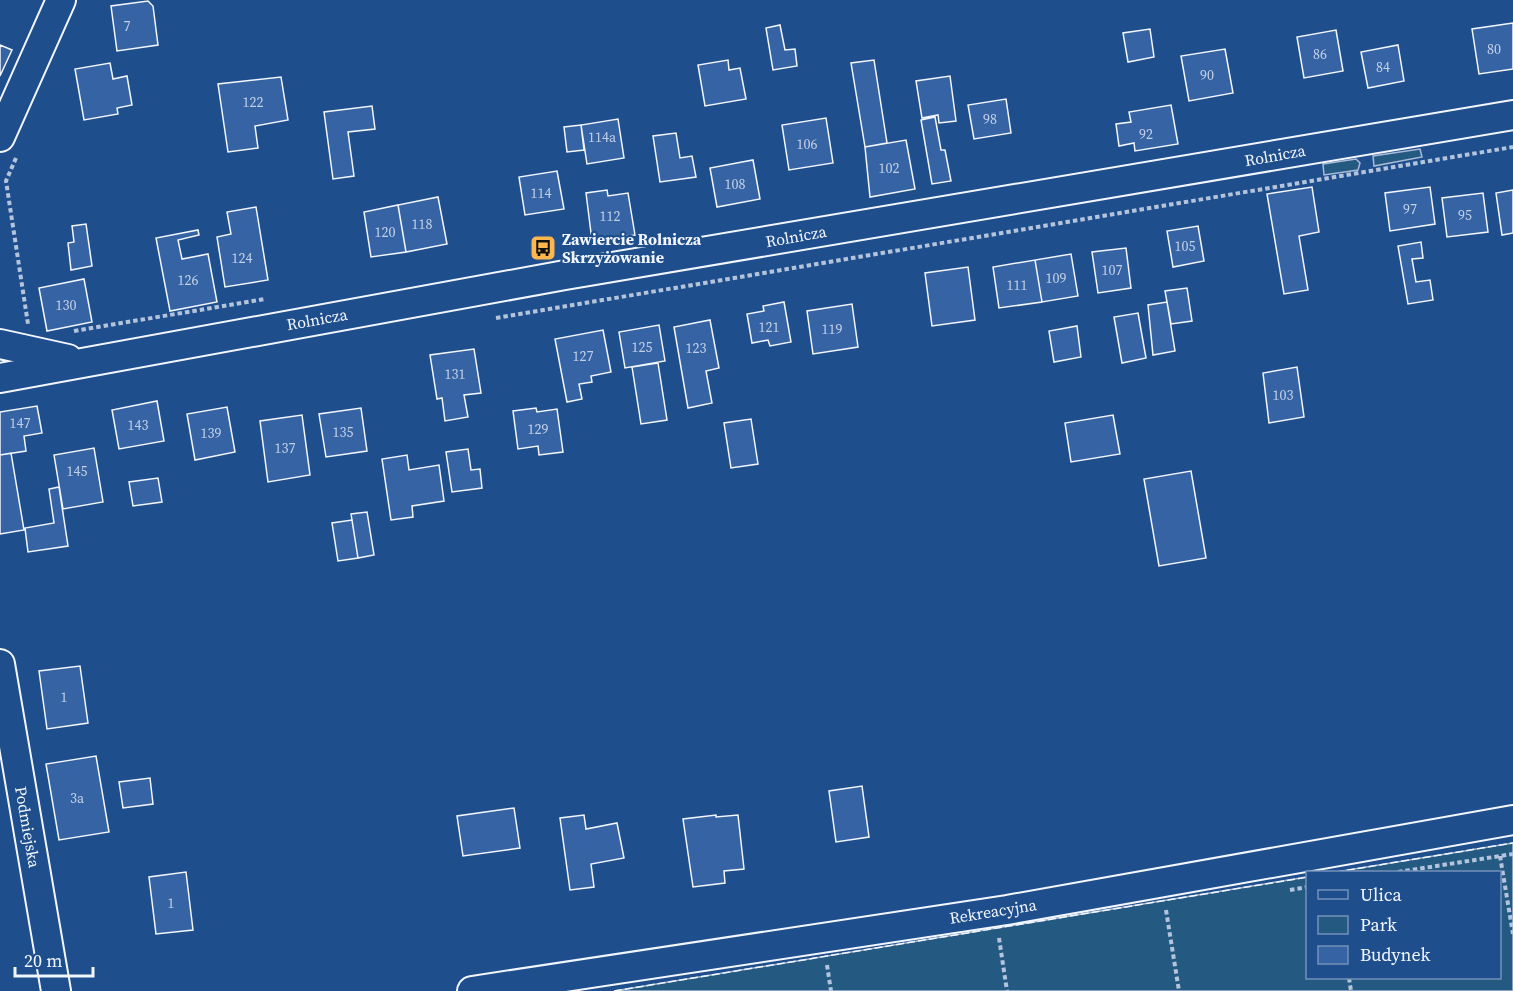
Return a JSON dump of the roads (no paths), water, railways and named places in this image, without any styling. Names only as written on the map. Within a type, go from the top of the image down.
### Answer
[{"type":"street","points":[[10,143],[61,0]]},
{"type":"street","name":"Rolnicza","points":[[0,378],[565,275],[1513,115]]},
{"type":"street","name":"Rolnicza","points":[[0,344],[79,362]]},
{"type":"street","name":"Podmiejska","points":[[0,663],[56,991]]},
{"type":"street","name":"Rekreacyjna","points":[[472,991],[1007,910],[1513,820]]},
{"type":"place","name":"Zawiercie Rolnicza Skrzyżowanie","points":[[543,248]]}]
